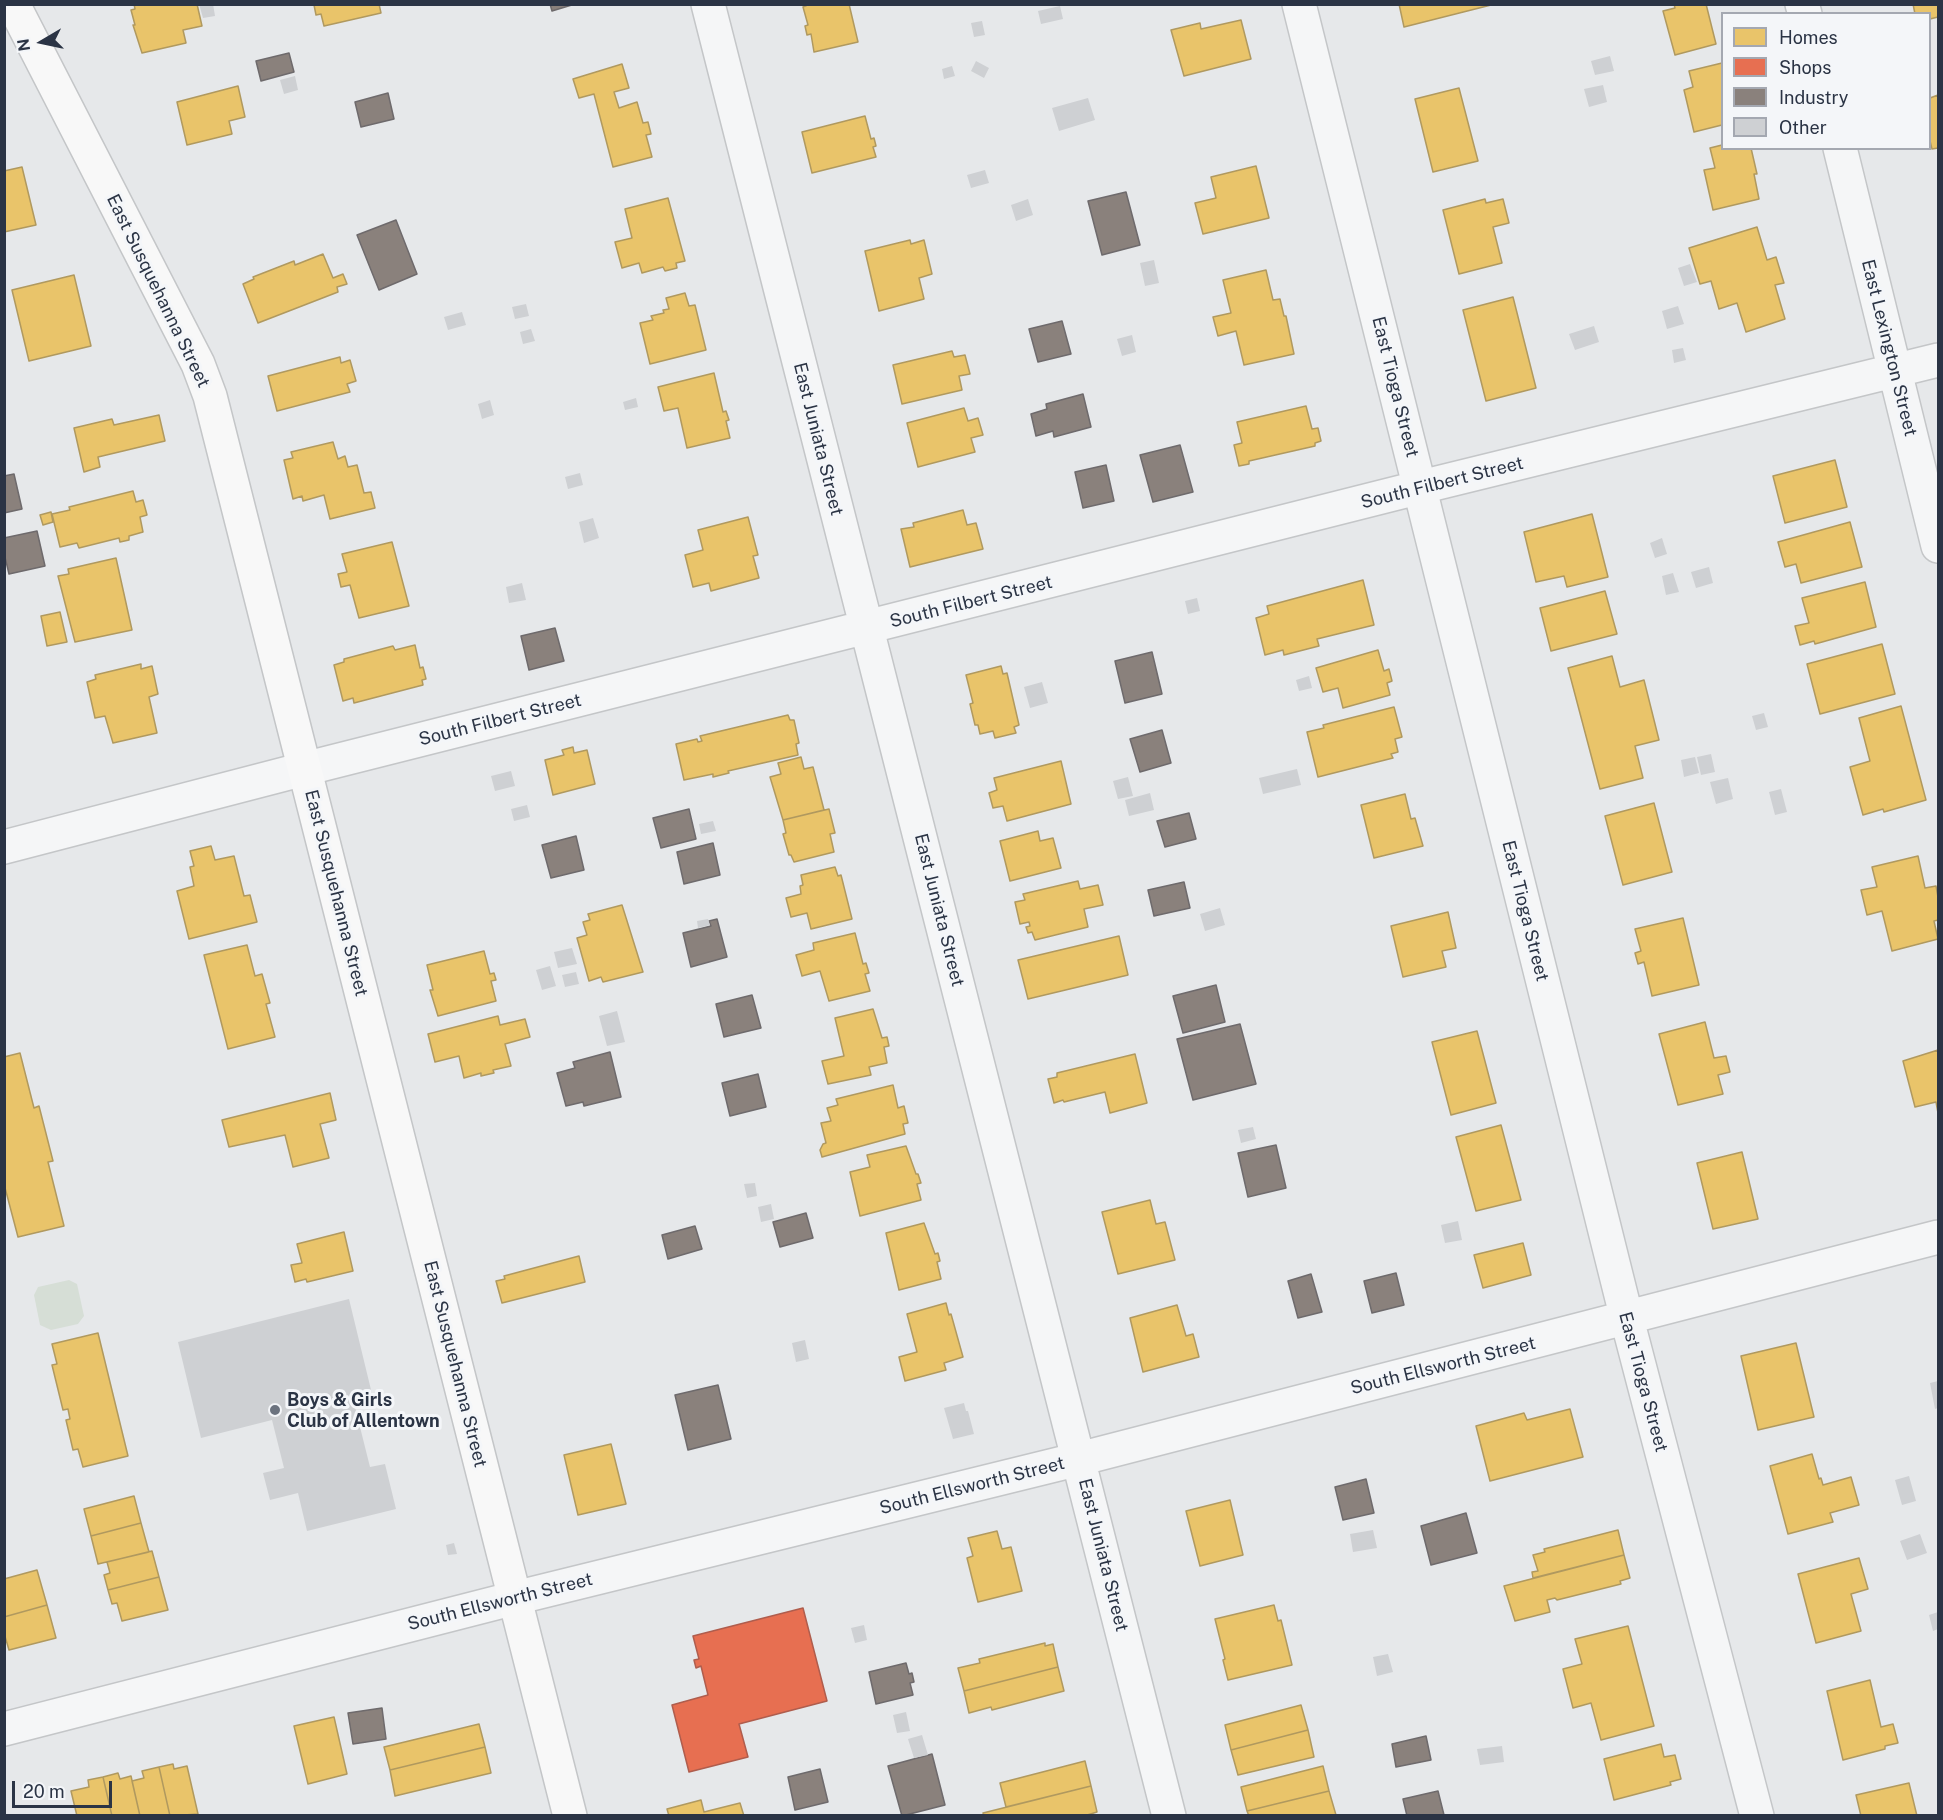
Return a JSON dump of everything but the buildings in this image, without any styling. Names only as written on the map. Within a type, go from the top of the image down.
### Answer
[{"type":"main road","name":"East Susquehanna Street","points":[[13,4],[198,364],[210,396],[570,1815]]},
{"type":"street","name":"East Juniata Street","points":[[708,4],[1169,1815]]},
{"type":"street","name":"East Tioga Street","points":[[1299,4],[1627,1319],[1757,1815]]},
{"type":"street","name":"East Lexington Street","points":[[1840,150],[1938,546]]},
{"type":"street","name":"South Filbert Street","points":[[4,847],[304,769],[1938,360]]},
{"type":"street","name":"South Ellsworth Street","points":[[4,1729],[515,1598],[1079,1459],[1938,1237]]},
{"type":"shaded area","points":[[69,1280],[77,1284],[84,1316],[78,1324],[51,1330],[40,1325],[34,1295],[38,1287]]},
{"type":"place","name":"Boys & Girls Club of Allentown","points":[[275,1410]]}]
